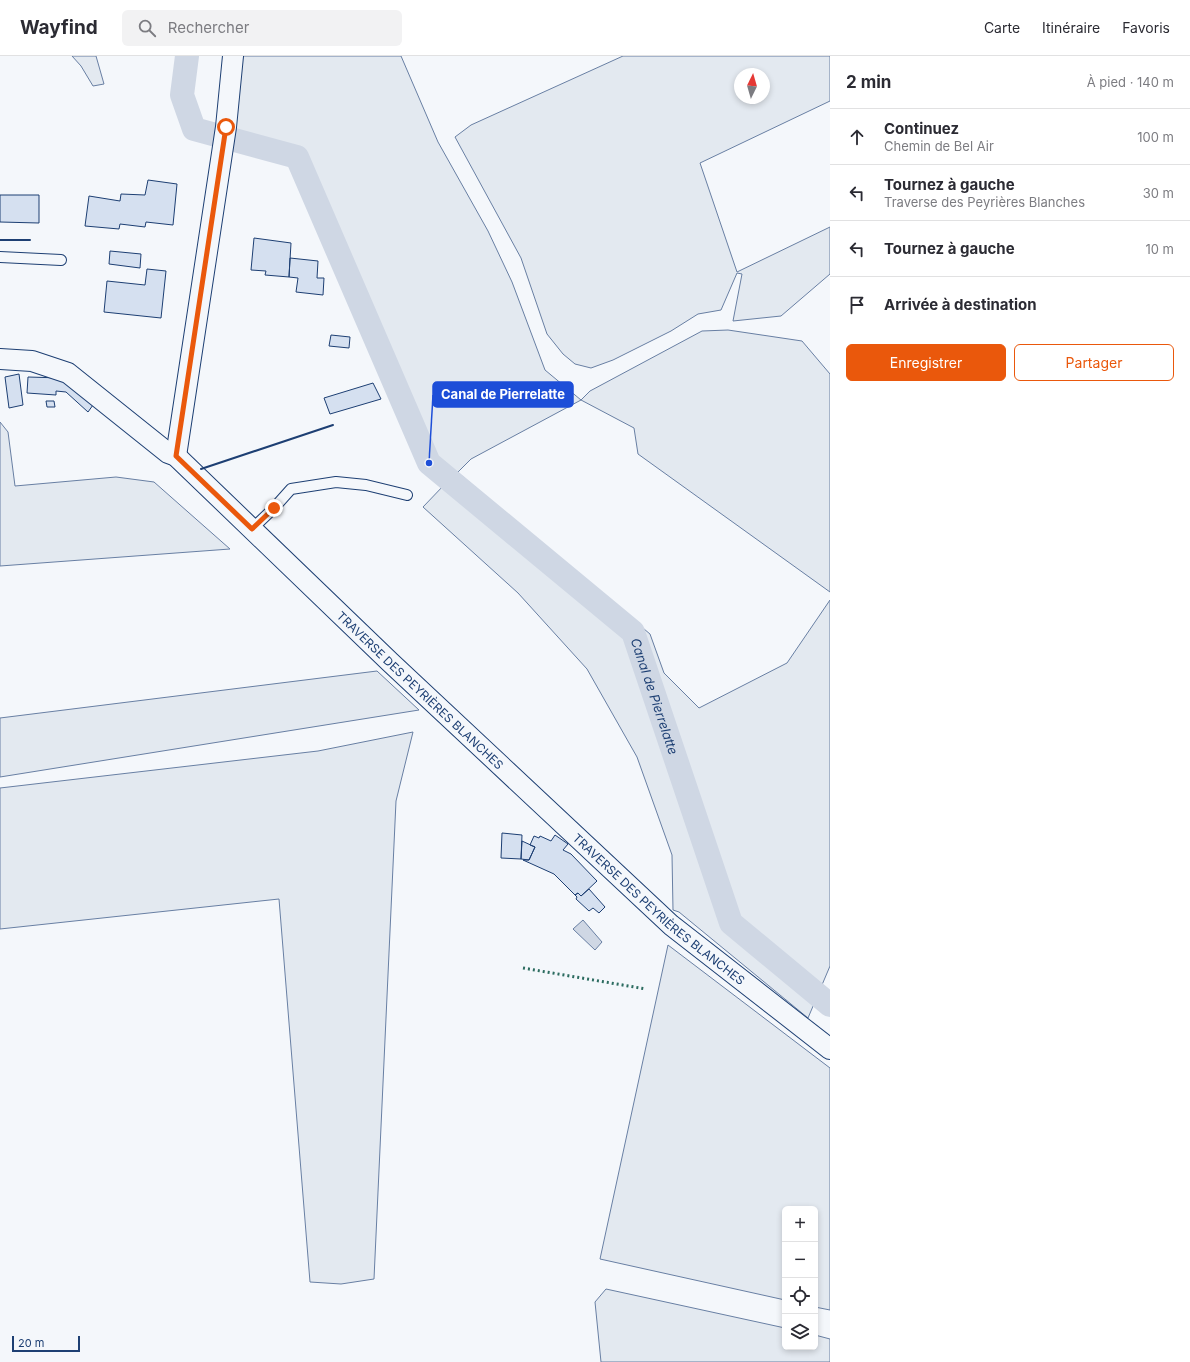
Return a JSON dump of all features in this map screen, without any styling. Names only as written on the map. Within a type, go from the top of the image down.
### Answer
[{"type":"street","points":[[176,456],[226,127],[233,56]]},
{"type":"street","name":"TRAVERSE DES PEYRIÈRES BLANCHES","points":[[0,359],[32,361],[68,373],[168,453],[176,456],[390,662],[671,925],[830,1049]]},
{"type":"lane","points":[[0,257],[61,260]]},
{"type":"lane","points":[[252,529],[291,489],[336,482],[366,485],[406,495]]},
{"type":"shaded area","points":[[72,56],[96,56],[104,84],[93,86],[81,66]]},
{"type":"shaded area","points":[[240,56],[401,56],[438,142],[488,231],[512,282],[545,370],[581,400],[471,459],[455,475],[438,460],[303,150],[233,131]]},
{"type":"shaded area","points":[[623,56],[830,56],[830,101],[700,163],[737,272],[830,227],[830,274],[781,316],[733,321],[742,274],[737,273],[721,310],[698,314],[671,331],[613,360],[591,368],[575,364],[563,354],[547,334],[521,258],[455,137],[471,125]]},
{"type":"shaded area","points":[[728,330],[802,341],[830,374],[830,592],[638,454],[634,428],[581,400],[590,391],[702,331]]},
{"type":"shaded area","points":[[0,422],[8,432],[15,486],[116,477],[154,482],[230,549],[0,566]]},
{"type":"shaded area","points":[[462,476],[650,634],[664,673],[699,708],[787,663],[830,600],[830,966],[808,1018],[679,912],[673,910],[672,855],[637,757],[587,669],[518,593],[423,507],[445,484],[451,490]]},
{"type":"shaded area","points":[[377,671],[419,710],[0,777],[0,718]]},
{"type":"shaded area","points":[[413,732],[396,801],[374,1279],[341,1284],[310,1282],[279,899],[0,929],[0,788],[318,751]]},
{"type":"shaded area","points":[[583,920],[602,942],[595,950],[573,929]]},
{"type":"shaded area","points":[[668,945],[830,1068],[830,1310],[818,1308],[818,1206],[782,1206],[782,1299],[600,1259]]},
{"type":"shaded area","points":[[606,1289],[782,1327],[782,1350],[818,1350],[818,1336],[830,1339],[830,1362],[601,1362],[595,1302]]},
{"type":"building","points":[[148,180],[177,184],[173,225],[146,222],[145,227],[120,224],[119,229],[85,226],[89,196],[120,201],[121,194],[145,195]]},
{"type":"building","points":[[0,195],[39,195],[39,223],[0,222]]},
{"type":"building","points":[[254,238],[291,243],[289,277],[265,275],[266,271],[251,270]]},
{"type":"building","points":[[110,251],[141,254],[140,268],[109,264]]},
{"type":"building","points":[[290,258],[318,261],[317,278],[324,278],[323,295],[296,292],[298,278],[289,277]]},
{"type":"building","points":[[147,269],[166,271],[161,318],[104,312],[107,281],[145,285]]},
{"type":"building","points":[[331,335],[350,337],[349,348],[329,346]]},
{"type":"building","points":[[19,374],[23,405],[9,408],[5,377]]},
{"type":"building","points":[[28,377],[62,378],[93,405],[88,412],[66,392],[56,391],[56,395],[27,393]]},
{"type":"building","points":[[373,383],[381,399],[330,414],[324,398]]},
{"type":"building","points":[[46,401],[54,401],[55,407],[47,407]]},
{"type":"building","points":[[502,833],[522,835],[521,859],[501,858]]},
{"type":"building","points":[[555,835],[568,844],[563,850],[571,854],[597,881],[581,896],[578,893],[575,895],[554,874],[523,860],[529,860],[535,847],[530,845],[534,836],[539,838],[540,836],[551,841]]},
{"type":"building","points":[[522,841],[535,847],[529,860],[521,859]]},
{"type":"building","points":[[589,889],[605,907],[599,913],[593,908],[589,911],[576,899],[577,897],[575,895],[578,893],[581,896]]},
{"type":"waterway","name":"Canal de Pierrelatte","points":[[187,56],[182,95],[194,129],[297,157],[429,463],[633,632],[731,923],[830,1005]]},
{"type":"hedge","points":[[523,968],[646,989]]},
{"type":"wall","points":[[0,240],[30,240]]},
{"type":"wall","points":[[201,469],[333,425]]},
{"type":"place","name":"Canal de Pierrelatte","points":[[429,463]]},
{"type":"route","points":[[226,127],[176,456],[252,529],[274,508]]}]
